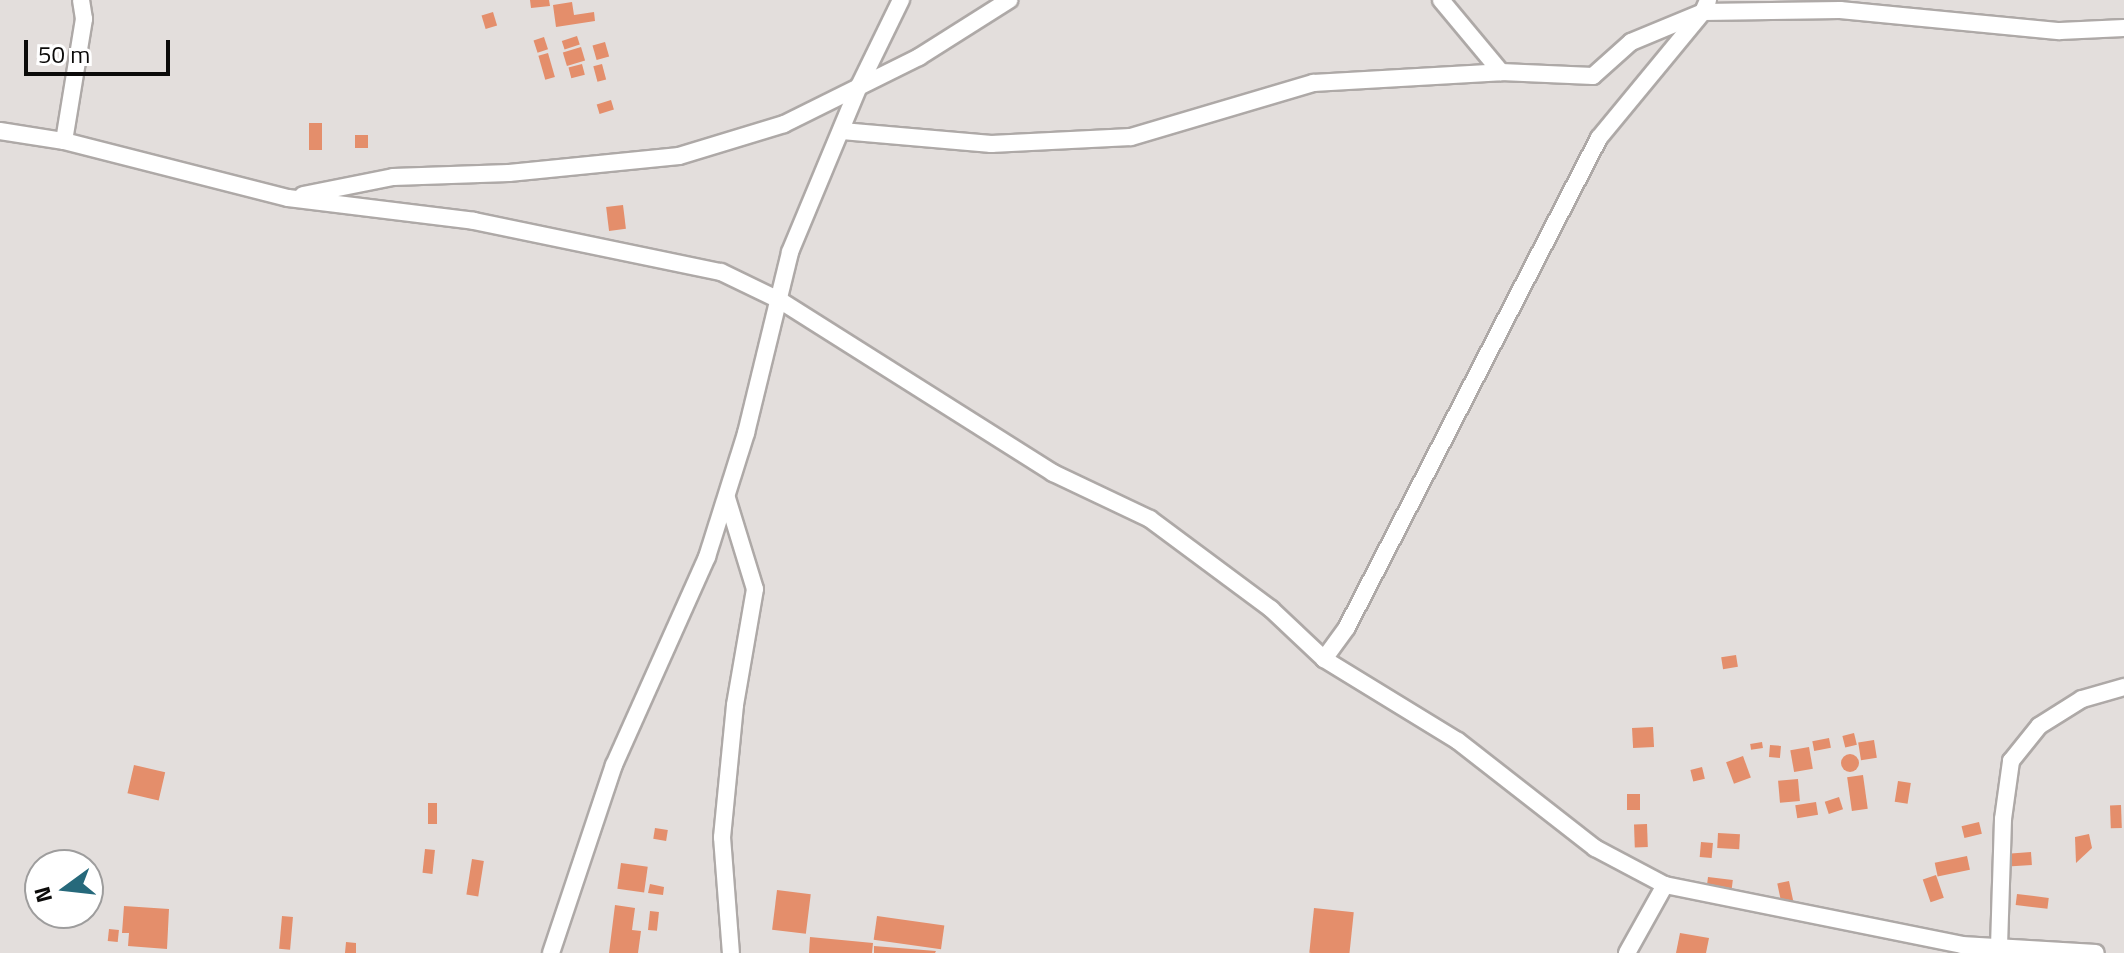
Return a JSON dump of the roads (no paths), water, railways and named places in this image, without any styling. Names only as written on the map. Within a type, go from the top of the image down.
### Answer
[{"type":"street","points":[[64,141],[84,19],[81,0]]},
{"type":"street","points":[[551,953],[614,765],[707,557],[781,301],[790,252],[859,86],[901,0]]},
{"type":"street","points":[[288,198],[393,177],[509,173],[679,156],[784,124],[919,57],[1009,0]]},
{"type":"street","points":[[1441,0],[1501,72]]},
{"type":"street","points":[[842,131],[991,144],[1131,137],[1313,83],[1501,72],[1593,76],[1631,42],[1706,6],[1840,10],[2060,31],[2124,28]]},
{"type":"street","points":[[1324,659],[1347,627],[1599,138],[1706,6]]},
{"type":"street","points":[[0,131],[64,141],[288,198],[474,221],[721,272],[781,301],[1053,473],[1150,519],[1271,609],[1324,659],[1458,741],[1595,848],[1665,885],[1962,945],[2096,953]]},
{"type":"street","points":[[726,497],[755,589],[722,837],[731,953]]},
{"type":"street","points":[[1999,947],[2003,819],[2011,761],[2049,719],[2082,699],[2124,687]]},
{"type":"street","points":[[1627,953],[1665,885]]}]
